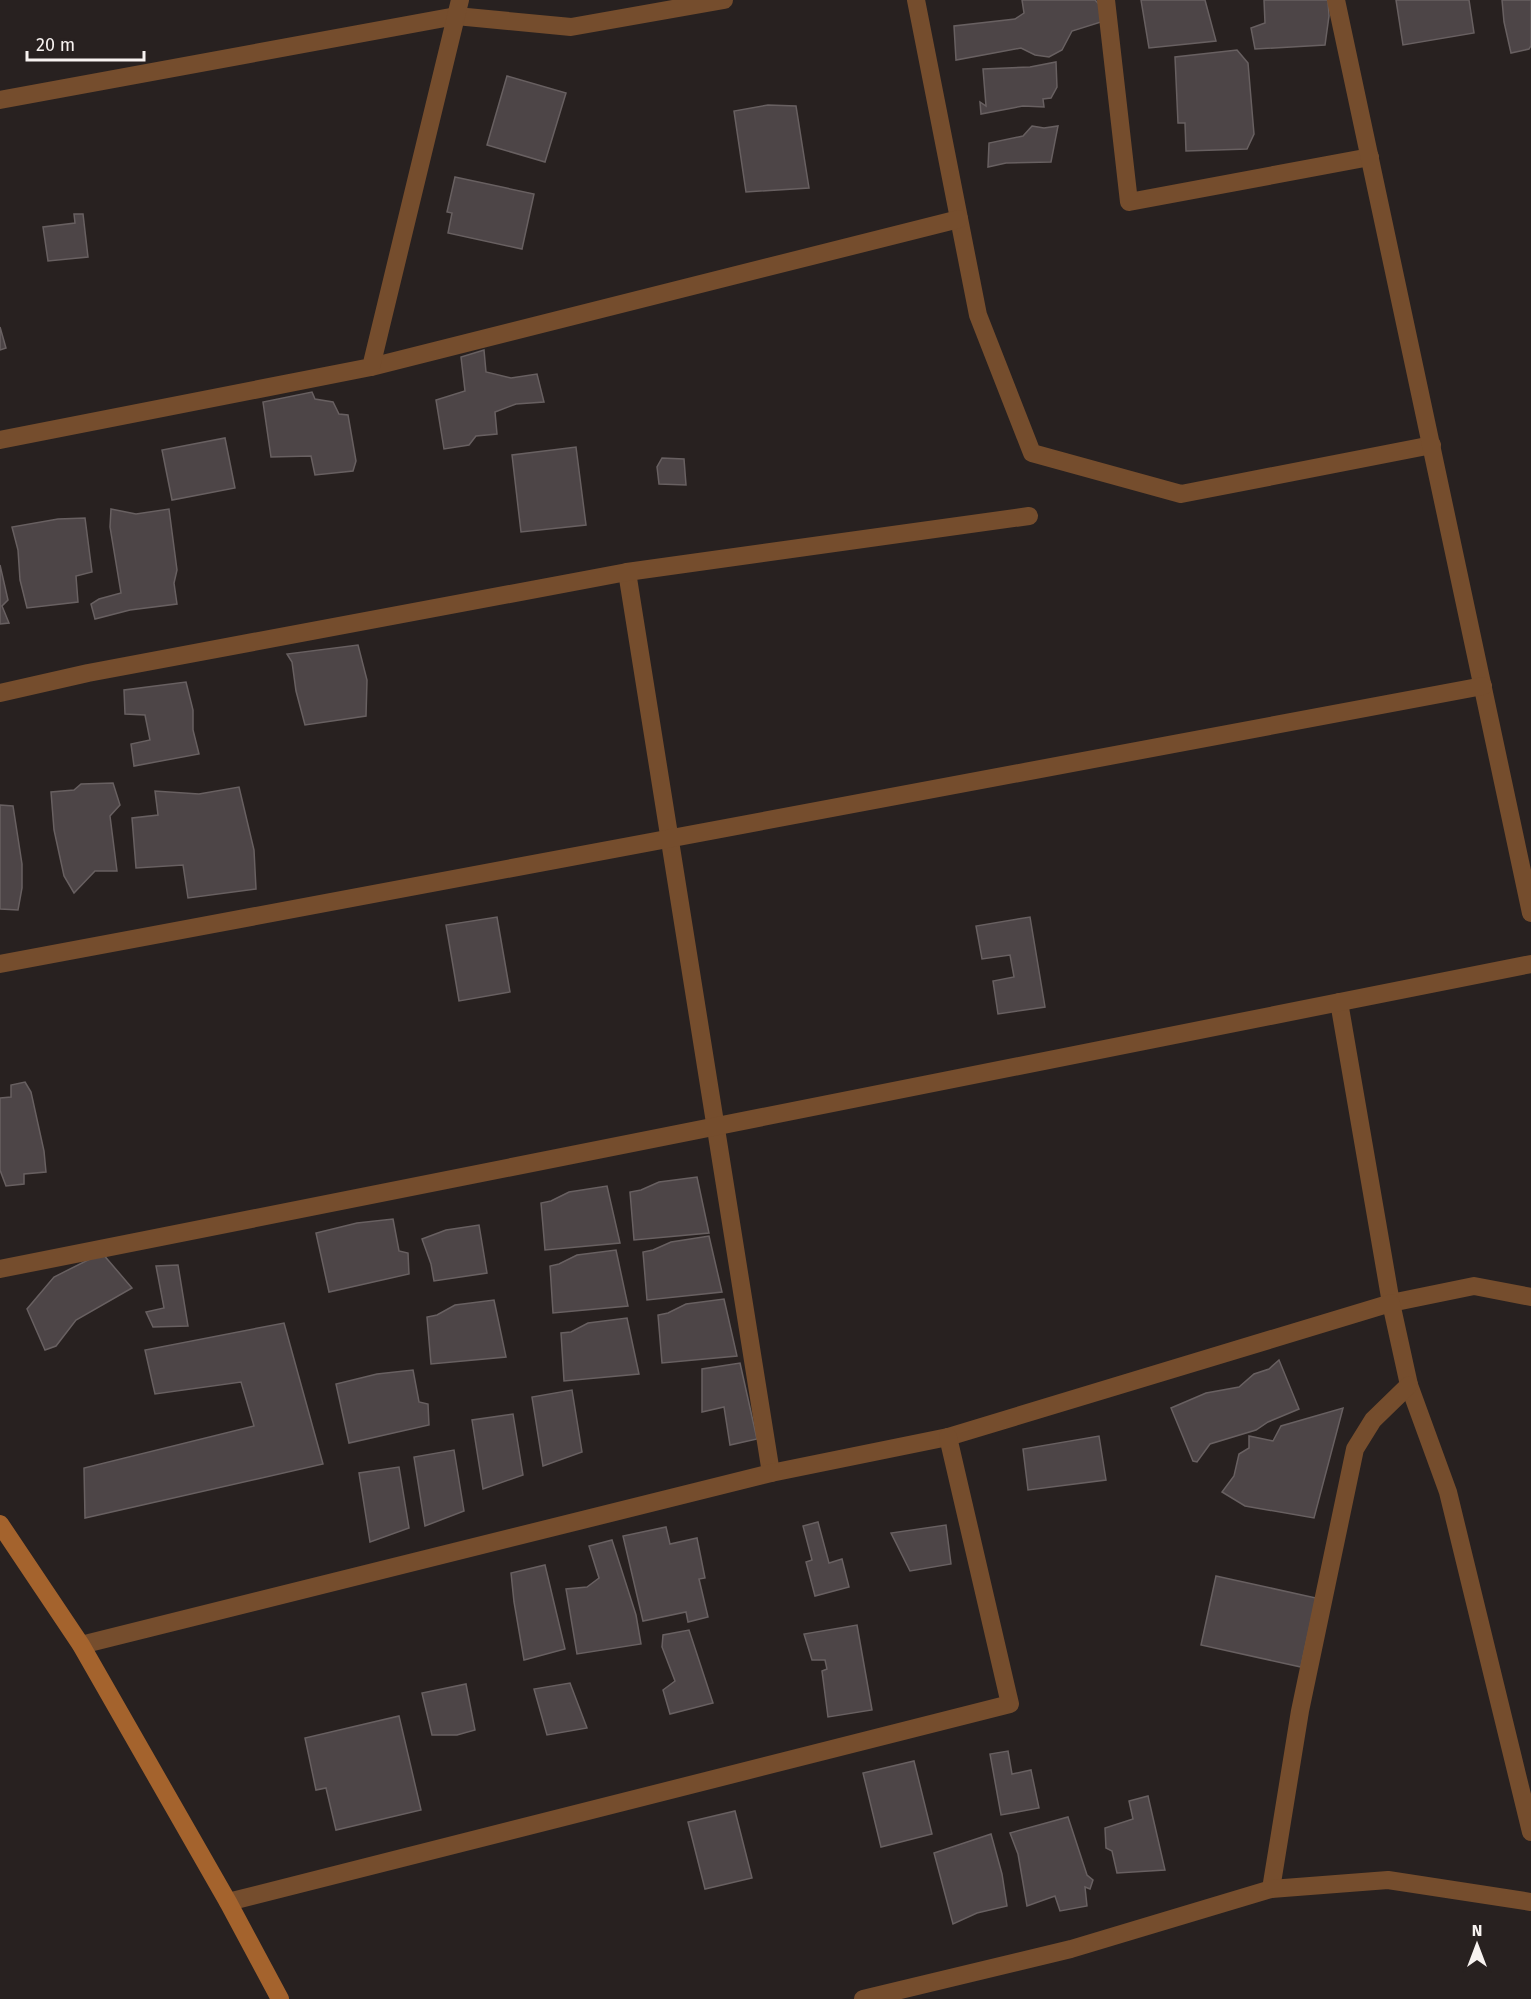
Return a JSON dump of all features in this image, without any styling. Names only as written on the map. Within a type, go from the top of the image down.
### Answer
[{"type":"main road","points":[[0,1524],[81,1645],[228,1902],[280,1999]]},
{"type":"street","points":[[0,100],[458,8],[571,27],[724,0]]},
{"type":"street","points":[[916,0],[978,315],[1032,453],[1182,494],[1432,446]]},
{"type":"street","points":[[1106,0],[1129,202],[1370,157]]},
{"type":"street","points":[[1336,0],[1531,913]]},
{"type":"street","points":[[371,367],[458,8]]},
{"type":"street","points":[[0,440],[371,367],[959,219]]},
{"type":"street","points":[[0,693],[88,673],[627,572],[1029,516]]},
{"type":"street","points":[[627,572],[771,1473]]},
{"type":"street","points":[[0,964],[1483,686]]},
{"type":"street","points":[[0,1269],[1531,964]]},
{"type":"street","points":[[1339,1002],[1391,1303],[1409,1385],[1448,1492],[1531,1832]]},
{"type":"street","points":[[81,1645],[771,1473],[948,1437],[1391,1303],[1474,1286],[1531,1297]]},
{"type":"street","points":[[1271,1889],[1300,1711],[1355,1449],[1373,1420],[1409,1385]]},
{"type":"street","points":[[228,1902],[1010,1704],[948,1437]]},
{"type":"street","points":[[863,1999],[1071,1949],[1271,1889],[1388,1880],[1531,1902]]},
{"type":"building","points":[[1022,0],[1095,0],[1101,6],[1101,22],[1072,31],[1062,50],[1049,57],[1035,55],[1021,48],[956,60],[954,26],[1015,19],[1024,13]]},
{"type":"building","points":[[1141,0],[1205,0],[1216,41],[1149,48]]},
{"type":"building","points":[[1264,0],[1328,0],[1329,16],[1325,45],[1255,49],[1251,28],[1265,23]]},
{"type":"building","points":[[1396,0],[1469,0],[1474,33],[1403,45]]},
{"type":"building","points":[[1502,0],[1531,0],[1531,46],[1529,49],[1511,53]]},
{"type":"building","points":[[1237,50],[1248,63],[1254,134],[1247,149],[1186,151],[1185,123],[1178,123],[1175,57]]},
{"type":"building","points":[[1056,62],[1057,87],[1051,98],[1043,99],[1044,107],[1023,106],[981,114],[980,102],[986,106],[983,69],[1030,67]]},
{"type":"building","points":[[507,76],[566,93],[545,162],[487,145]]},
{"type":"building","points":[[768,105],[796,106],[809,188],[746,192],[734,111]]},
{"type":"building","points":[[1032,126],[1044,128],[1058,126],[1051,162],[1006,163],[988,167],[989,143],[1023,136]]},
{"type":"building","points":[[455,177],[534,194],[522,249],[448,233],[452,213],[447,212]]},
{"type":"building","points":[[74,214],[83,214],[88,257],[48,261],[43,227],[75,223]]},
{"type":"building","points":[[0,327],[6,348],[0,350]]},
{"type":"building","points":[[484,350],[486,372],[511,378],[537,374],[544,402],[516,404],[495,412],[497,434],[476,436],[469,445],[444,449],[436,400],[465,391],[461,357]]},
{"type":"building","points":[[312,392],[315,399],[333,402],[339,414],[348,415],[356,461],[353,471],[315,475],[311,456],[271,457],[263,402]]},
{"type":"building","points":[[225,438],[235,488],[172,500],[162,450]]},
{"type":"building","points":[[576,447],[586,525],[521,532],[512,455]]},
{"type":"building","points":[[662,458],[684,459],[686,485],[659,484],[657,467]]},
{"type":"building","points":[[111,509],[136,514],[169,509],[177,570],[174,583],[177,604],[130,610],[95,619],[91,604],[99,599],[121,593],[110,527]]},
{"type":"building","points":[[85,518],[92,572],[76,576],[78,602],[27,608],[12,527],[58,519]]},
{"type":"building","points":[[0,565],[8,600],[2,606],[9,623],[0,624]]},
{"type":"building","points":[[358,645],[367,680],[366,716],[305,725],[296,691],[292,662],[287,654]]},
{"type":"building","points":[[186,682],[193,710],[193,730],[199,754],[134,766],[131,744],[150,740],[145,715],[125,714],[124,690]]},
{"type":"building","points":[[113,783],[120,805],[110,816],[117,871],[95,871],[74,893],[64,876],[54,830],[51,792],[74,790],[81,784]]},
{"type":"building","points":[[239,787],[254,850],[256,889],[188,898],[183,865],[136,868],[132,818],[158,815],[155,791],[199,794]]},
{"type":"building","points":[[0,805],[13,806],[22,864],[22,888],[18,910],[0,909]]},
{"type":"building","points":[[497,917],[510,992],[459,1001],[446,925]]},
{"type":"building","points":[[1030,917],[1045,1007],[998,1014],[993,981],[1014,977],[1010,955],[982,959],[976,926]]},
{"type":"building","points":[[25,1082],[31,1092],[44,1151],[46,1172],[24,1174],[24,1184],[6,1186],[0,1170],[0,1098],[11,1097],[11,1085]]},
{"type":"building","points":[[697,1177],[709,1233],[634,1240],[630,1192],[659,1182]]},
{"type":"building","points":[[607,1186],[620,1243],[545,1250],[541,1203],[569,1192]]},
{"type":"building","points":[[393,1219],[399,1251],[408,1253],[409,1274],[329,1292],[316,1233],[357,1223]]},
{"type":"building","points":[[479,1225],[487,1273],[434,1281],[422,1239],[446,1230]]},
{"type":"building","points":[[709,1236],[722,1292],[647,1300],[643,1252],[671,1242]]},
{"type":"building","points":[[616,1250],[628,1306],[553,1313],[550,1266],[577,1255]]},
{"type":"building","points":[[102,1253],[132,1288],[76,1320],[56,1346],[45,1350],[27,1309],[54,1277]]},
{"type":"building","points":[[178,1265],[188,1326],[153,1327],[146,1312],[164,1308],[156,1266]]},
{"type":"building","points":[[724,1299],[737,1356],[662,1363],[658,1315],[686,1304]]},
{"type":"building","points":[[494,1300],[506,1357],[431,1364],[427,1317],[437,1315],[455,1305]]},
{"type":"building","points":[[627,1318],[639,1374],[564,1381],[561,1333],[571,1332],[588,1323]]},
{"type":"building","points":[[284,1323],[323,1464],[85,1518],[84,1468],[254,1426],[241,1382],[155,1394],[145,1350]]},
{"type":"building","points":[[1279,1360],[1299,1409],[1268,1422],[1256,1430],[1210,1444],[1197,1462],[1193,1461],[1171,1408],[1206,1393],[1239,1387],[1254,1374],[1269,1369]]},
{"type":"building","points":[[740,1363],[757,1439],[730,1445],[724,1407],[702,1412],[702,1369]]},
{"type":"building","points":[[413,1370],[419,1402],[428,1404],[429,1425],[349,1443],[336,1384],[377,1374]]},
{"type":"building","points":[[572,1390],[582,1452],[543,1466],[532,1397]]},
{"type":"building","points":[[1343,1408],[1314,1518],[1245,1506],[1222,1492],[1234,1476],[1239,1454],[1249,1448],[1249,1436],[1273,1441],[1281,1426]]},
{"type":"building","points":[[513,1414],[523,1475],[483,1489],[472,1420]]},
{"type":"building","points":[[1099,1436],[1106,1480],[1028,1490],[1023,1449]]},
{"type":"building","points":[[454,1450],[464,1511],[425,1526],[414,1457]]},
{"type":"building","points":[[399,1467],[409,1528],[370,1542],[359,1473]]},
{"type":"building","points":[[818,1522],[829,1563],[842,1559],[849,1587],[815,1596],[806,1562],[812,1560],[803,1526]]},
{"type":"building","points":[[946,1525],[951,1564],[910,1571],[891,1533]]},
{"type":"building","points":[[666,1527],[670,1544],[697,1538],[705,1578],[699,1579],[708,1617],[688,1622],[686,1612],[643,1621],[623,1536]]},
{"type":"building","points":[[612,1540],[636,1615],[641,1644],[577,1654],[566,1589],[587,1587],[599,1578],[589,1546]]},
{"type":"building","points":[[545,1565],[565,1649],[524,1660],[511,1573]]},
{"type":"building","points":[[1216,1576],[1316,1598],[1301,1667],[1201,1645]]},
{"type":"building","points":[[857,1625],[872,1710],[828,1717],[822,1671],[827,1669],[825,1660],[812,1660],[804,1634]]},
{"type":"building","points":[[689,1630],[713,1703],[670,1714],[663,1690],[675,1681],[662,1647],[663,1635]]},
{"type":"building","points":[[570,1683],[587,1728],[547,1735],[534,1689]]},
{"type":"building","points":[[466,1684],[475,1730],[457,1735],[432,1735],[422,1693]]},
{"type":"building","points":[[399,1716],[421,1810],[336,1830],[326,1788],[316,1790],[305,1738]]},
{"type":"building","points":[[1008,1751],[1012,1774],[1031,1770],[1039,1808],[1001,1815],[990,1754]]},
{"type":"building","points":[[914,1761],[932,1834],[881,1847],[863,1773]]},
{"type":"building","points":[[1148,1796],[1165,1870],[1117,1873],[1112,1851],[1106,1848],[1105,1828],[1133,1819],[1129,1801]]},
{"type":"building","points":[[735,1811],[752,1878],[705,1889],[688,1822]]},
{"type":"building","points":[[1068,1817],[1087,1875],[1093,1880],[1090,1889],[1085,1887],[1087,1906],[1060,1911],[1055,1896],[1027,1906],[1018,1854],[1010,1833]]},
{"type":"building","points":[[991,1834],[1002,1874],[1007,1906],[977,1913],[953,1924],[934,1853]]}]
